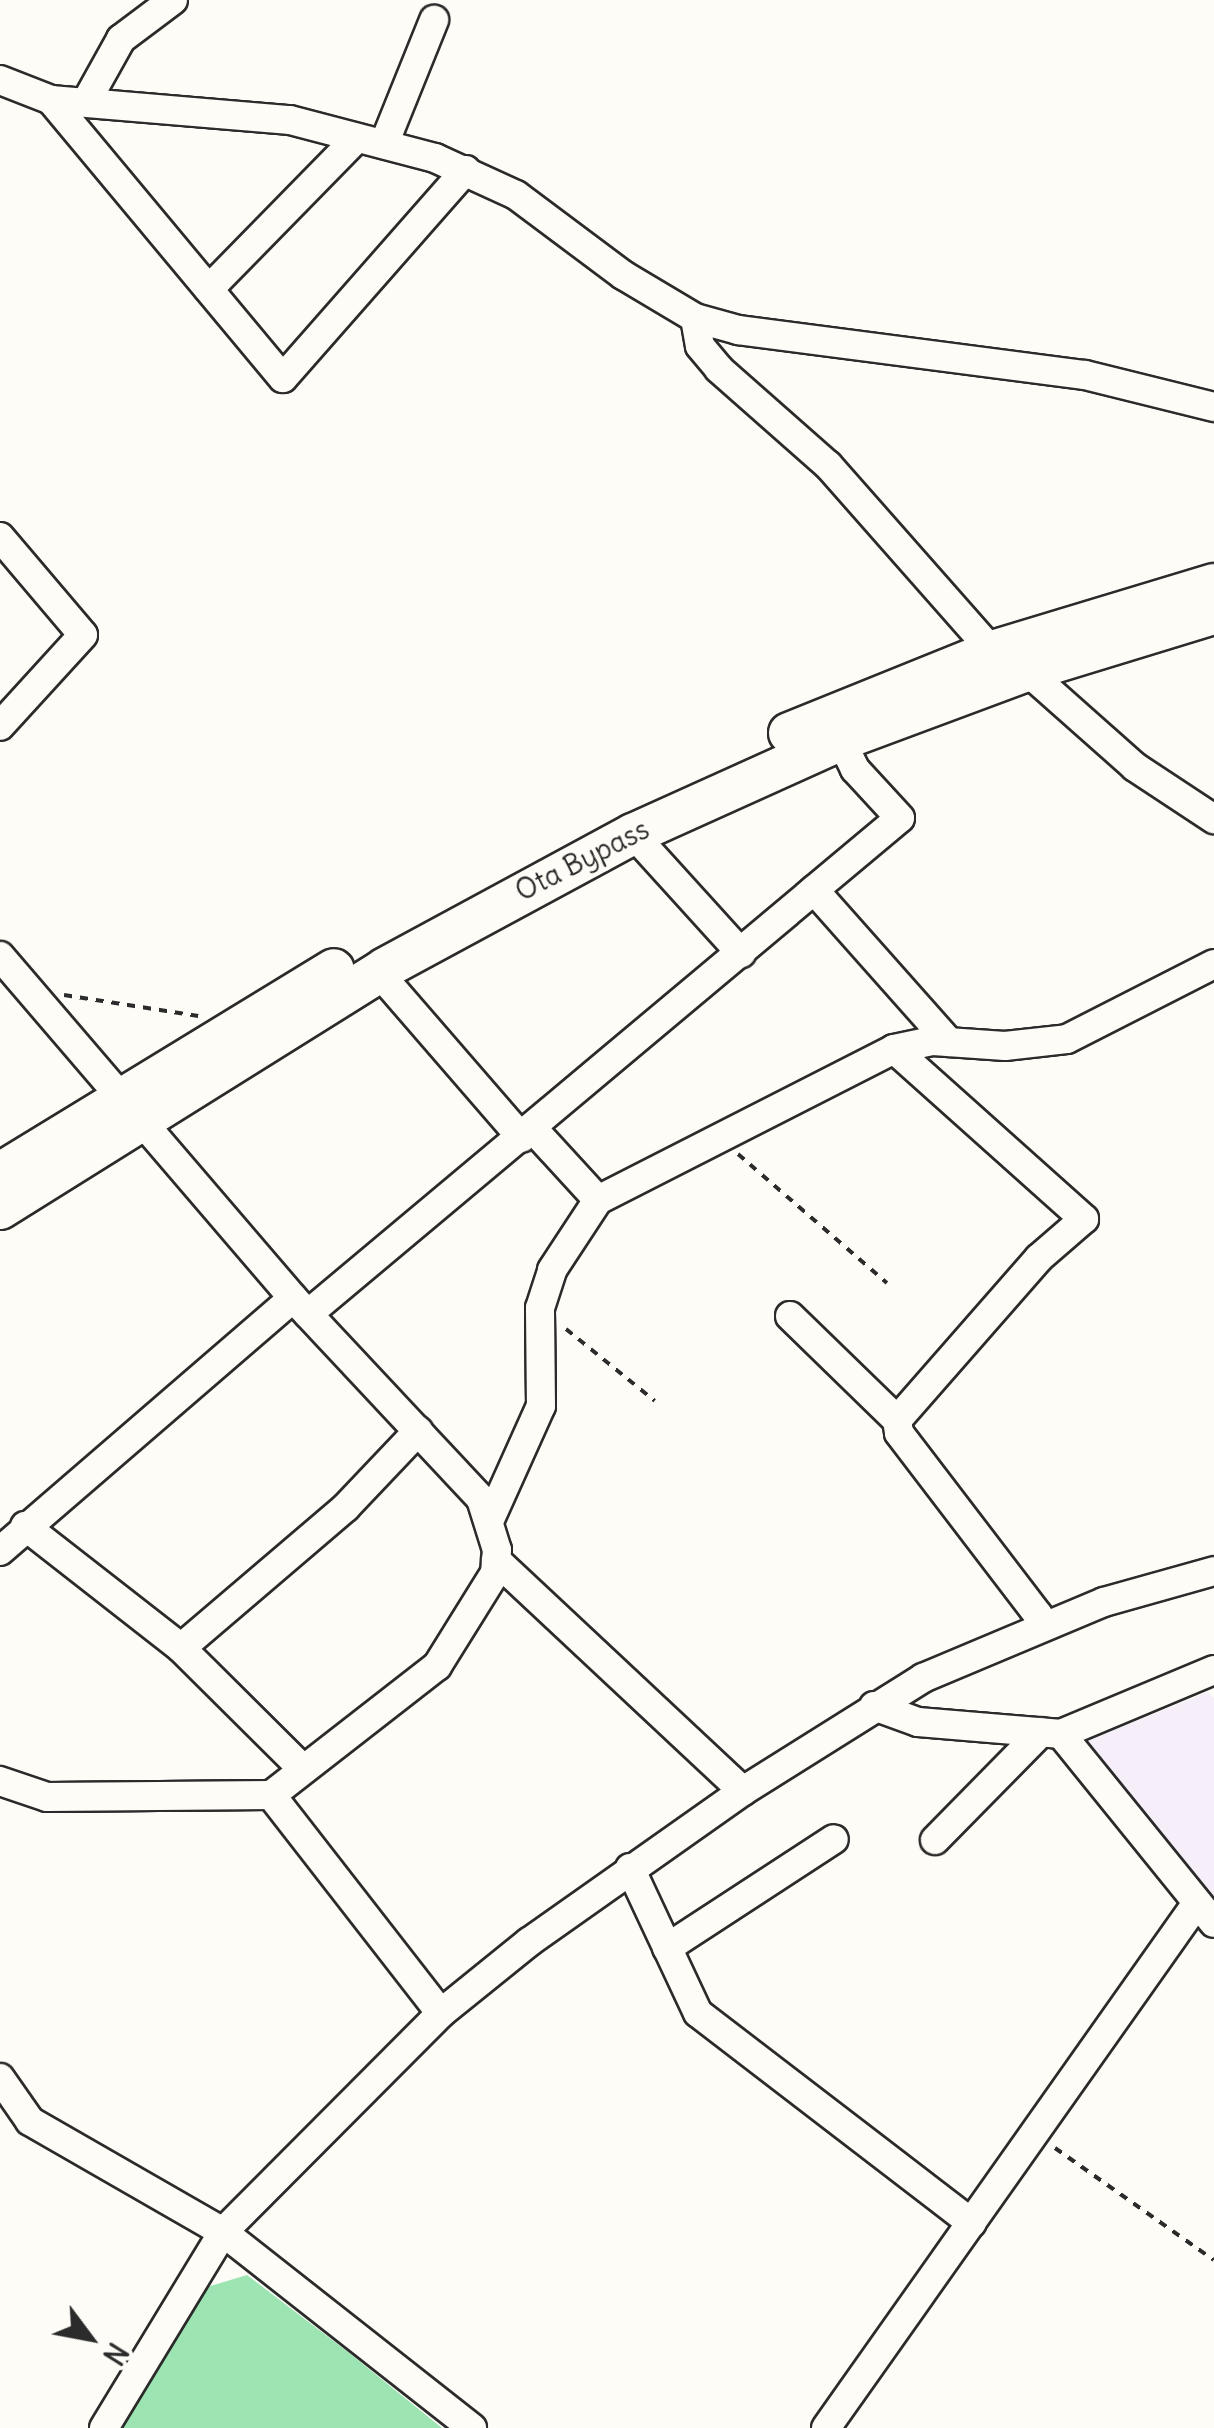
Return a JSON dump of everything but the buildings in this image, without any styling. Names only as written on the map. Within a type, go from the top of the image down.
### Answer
[{"type":"highway","name":"Ota Bypass","points":[[0,1209],[218,1040],[483,882],[620,811],[827,716],[992,651],[1214,584]]},
{"type":"highway","name":"Ota Bypass","points":[[0,1173],[132,1110],[633,834],[841,740],[1026,672],[1214,614]]},
{"type":"street","points":[[86,102],[121,39],[172,0]]},
{"type":"street","points":[[209,289],[371,141],[434,20]]},
{"type":"street","points":[[0,80],[51,100],[224,110],[371,141],[466,170],[516,196],[623,276],[695,318],[855,350],[1085,375],[1214,407]]},
{"type":"street","points":[[51,100],[283,378],[466,170]]},
{"type":"street","points":[[695,318],[700,346],[719,369],[828,465],[992,651],[1026,672],[1134,766],[1214,819]]},
{"type":"street","points":[[0,537],[82,635],[0,726]]},
{"type":"street","points":[[0,1550],[300,1306],[527,1133],[900,818],[856,769],[841,740]]},
{"type":"street","points":[[633,834],[741,952]]},
{"type":"street","points":[[814,890],[949,1042]]},
{"type":"street","points":[[0,956],[32,990],[52,1025],[132,1110],[300,1306],[418,1431],[491,1517]]},
{"type":"street","points":[[0,1781],[46,1797],[271,1795],[436,1666],[495,1572],[491,1517],[541,1406],[540,1314],[552,1270],[598,1200],[723,1141],[894,1049],[949,1042],[1005,1046],[1067,1038],[1214,964]]},
{"type":"street","points":[[379,972],[527,1133],[598,1200]]},
{"type":"street","points":[[894,1049],[1084,1218],[1039,1258],[897,1420]]},
{"type":"street","points":[[790,1316],[897,1420],[899,1433],[1038,1615],[1040,1627]]},
{"type":"street","points":[[181,1648],[346,1507],[418,1431]]},
{"type":"street","points":[[25,1526],[181,1648],[303,1770]]},
{"type":"street","points":[[496,1560],[743,1791]]},
{"type":"street","points":[[104,2428],[223,2232],[440,2012],[630,1868],[874,1706],[1040,1627],[1214,1571]]},
{"type":"street","points":[[935,1840],[1051,1733],[1212,1674]]},
{"type":"street","points":[[826,2428],[1035,2133],[1205,1913],[1051,1733],[918,1722],[874,1706]]},
{"type":"street","points":[[271,1795],[440,2012]]},
{"type":"street","points":[[667,1948],[834,1839]]},
{"type":"street","points":[[630,1868],[698,2013],[972,2223]]},
{"type":"street","points":[[0,2078],[30,2121],[223,2232],[472,2428]]},
{"type":"path","points":[[32,990],[207,1017],[218,1040]]},
{"type":"path","points":[[723,1141],[887,1282]]},
{"type":"path","points":[[540,1314],[584,1340],[654,1401]]},
{"type":"path","points":[[1035,2133],[1214,2260]]},
{"type":"shaded area","points":[[1208,1692],[1214,1698],[1214,1901],[1083,1743]]},
{"type":"green space","points":[[247,2275],[442,2428],[122,2428],[207,2287]]}]
